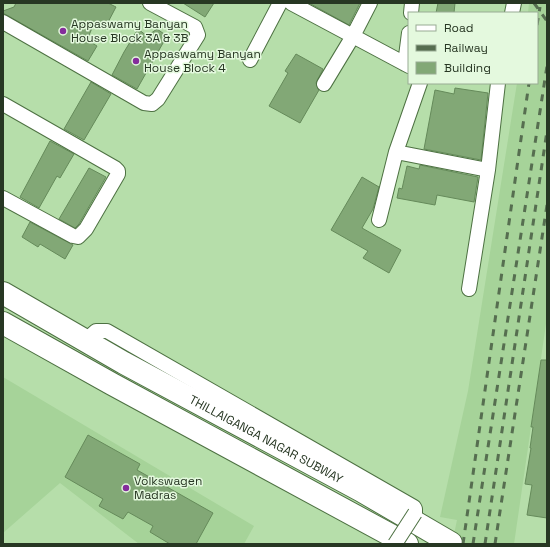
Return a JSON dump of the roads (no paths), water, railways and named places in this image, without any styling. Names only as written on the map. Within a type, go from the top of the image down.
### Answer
[{"type":"main road","name":"THILLAIGANGA NAGAR SUBWAY","points":[[3,293],[124,363],[360,490],[451,543]]},
{"type":"main road","name":"THILLAIGANGA NAGAR SUBWAY","points":[[3,323],[112,384],[407,544]]},
{"type":"main road","points":[[66,358],[82,338]]},
{"type":"street","points":[[3,22],[144,103],[152,104],[158,99],[198,35],[195,27],[150,3]]},
{"type":"street","points":[[250,60],[280,3]]},
{"type":"street","points":[[291,3],[407,65],[408,49]]},
{"type":"street","points":[[324,84],[353,36],[370,3]]},
{"type":"street","points":[[379,220],[396,152],[420,84]]},
{"type":"street","points":[[469,289],[488,170],[498,84]]},
{"type":"street","points":[[3,104],[118,171],[117,178],[86,229],[78,237],[73,236],[3,198]]},
{"type":"street","points":[[396,152],[488,170]]},
{"type":"street","points":[[82,338],[96,331],[107,330],[414,507],[414,513],[396,544]]},
{"type":"railway","points":[[534,3],[547,21]]},
{"type":"railway","points":[[538,19],[540,7]]},
{"type":"railway","points":[[473,544],[547,66]]},
{"type":"railway","points":[[463,544],[529,84]]},
{"type":"railway","points":[[485,544],[547,131]]},
{"type":"railway","points":[[495,544],[547,205]]},
{"type":"place","name":"Appaswamy Banyan House Block 3A & 3B","points":[[63,31]]},
{"type":"place","name":"Appaswamy Banyan House Block 4","points":[[136,61]]},
{"type":"place","name":"Volkswagen Madras","points":[[126,488]]}]
